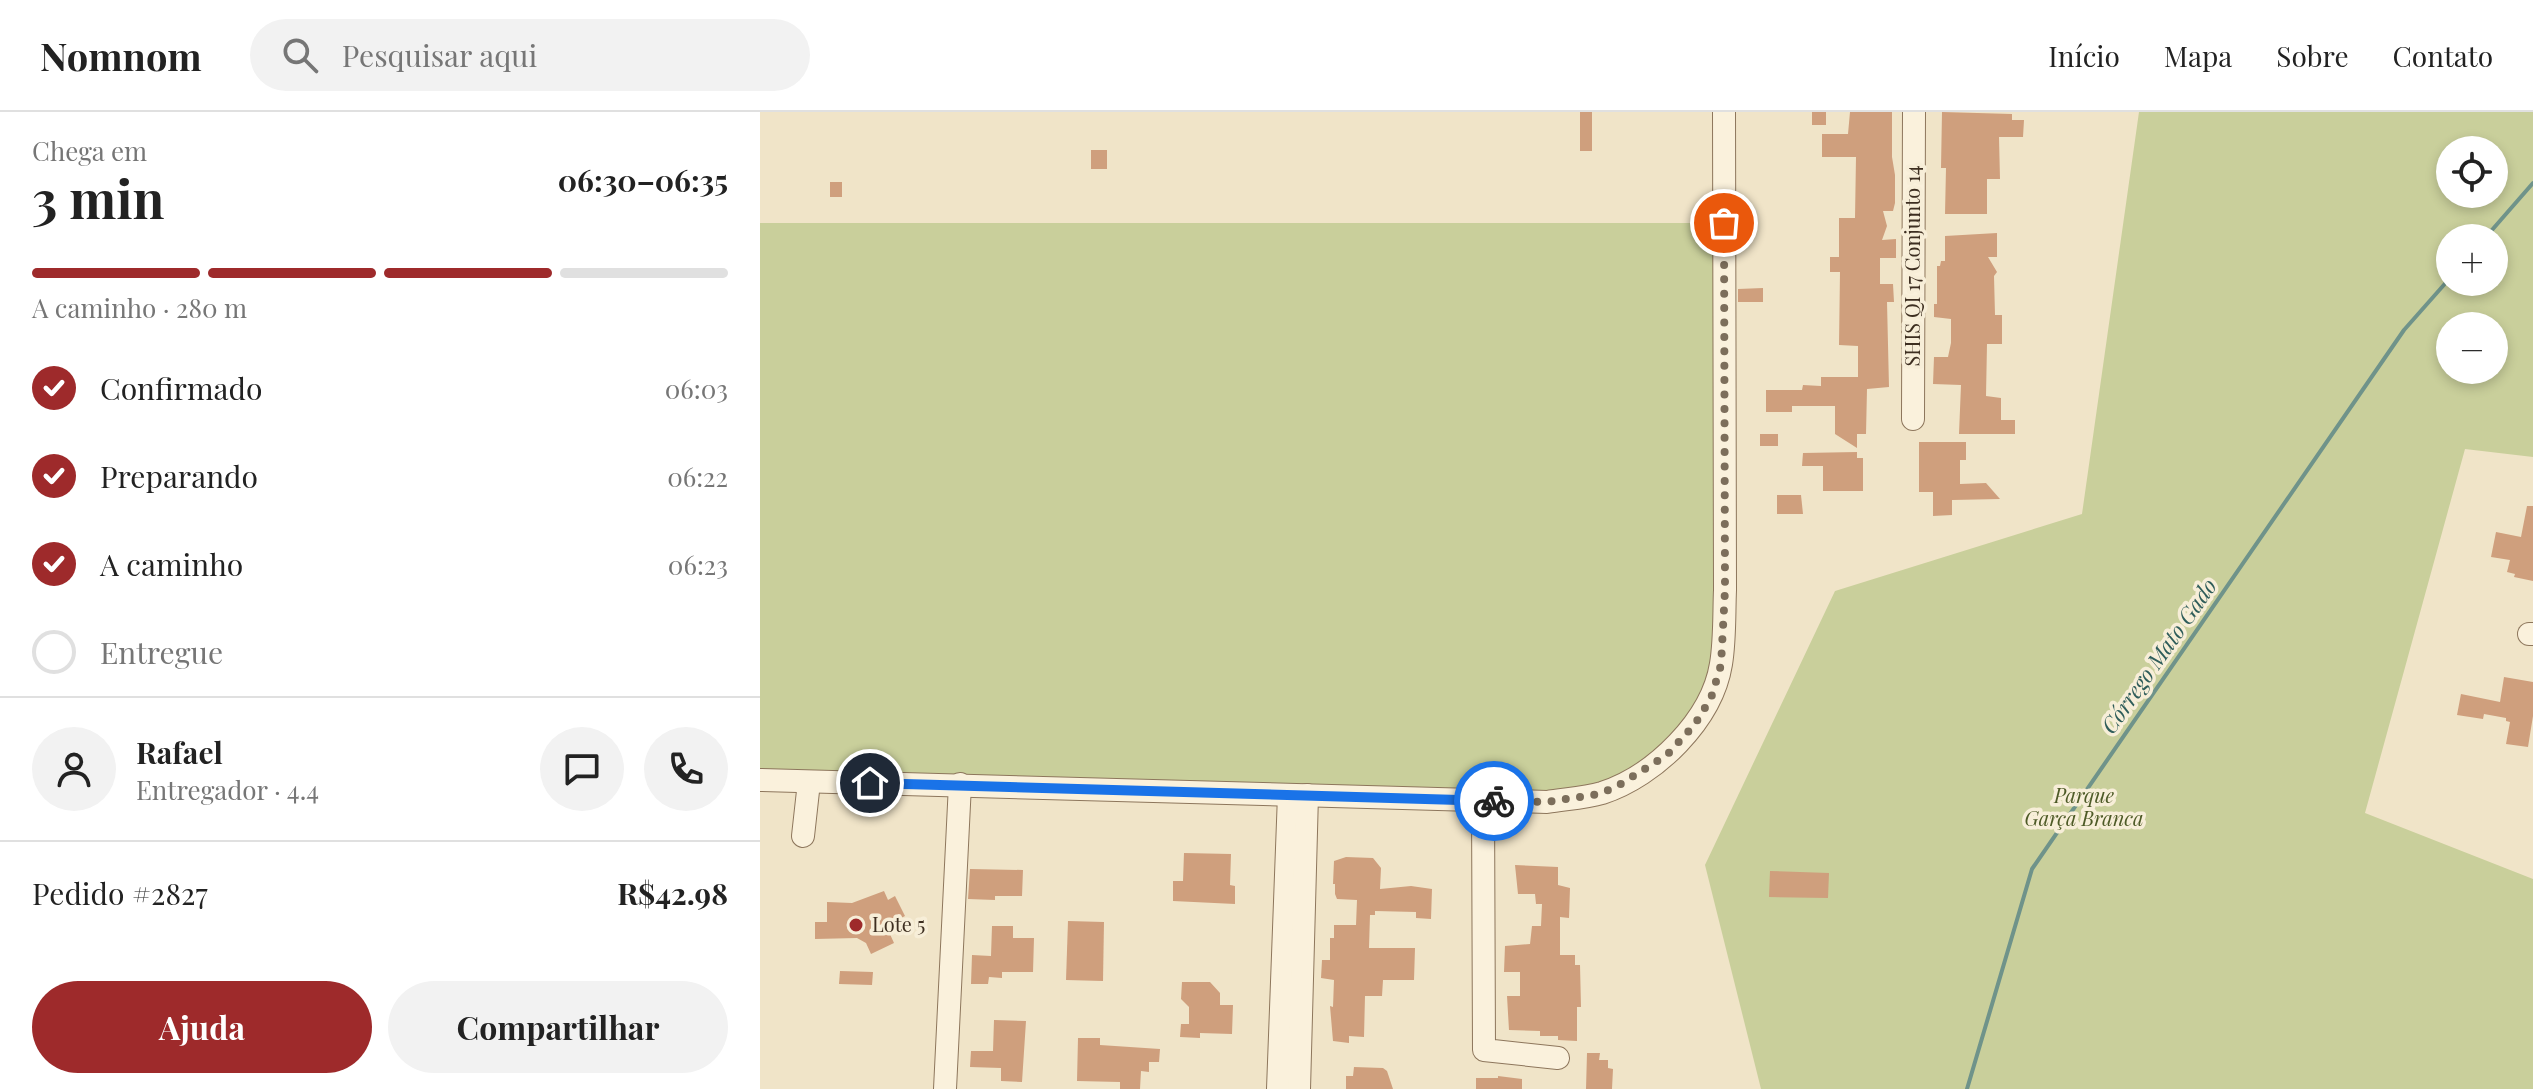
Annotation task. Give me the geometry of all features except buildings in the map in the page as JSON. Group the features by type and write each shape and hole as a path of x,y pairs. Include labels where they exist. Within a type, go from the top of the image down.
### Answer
{"street":[{"path":"760,780 1547,802 1599,794 1667,755 1695,724 1711,698 1721,665 1725,590 1724,112"},
{"name":"SHIS QI 17 Conjunto 14","path":"1913,419 1914,112"},
{"path":"803,836 809,782"},
{"path":"945,1089 960,784"},
{"path":"1278,1089 1298,795"},
{"path":"1298,795 1299,1089"},
{"path":"1483,800 1484,1050 1558,1058"}],"green space":[{"name":"Parque Garça Branca","path":"2139,112 2533,112 2533,457 2465,449 2365,813 2533,879 2533,1089 1761,1089 1705,865 1835,591 2082,514"},
{"path":"760,223 1724,223 1721,665 1695,724 1599,794 760,779"}],"waterway":[{"name":"Córrego Mato Gado","path":"2497,224 2533,183"},
{"name":"Córrego Mato Gado","path":"1967,1089 2032,869 2404,330 2436,294"}],"way so far":[{"path":"1494,801 1547,802 1599,794 1616,787 1667,755 1695,724 1711,698 1721,665 1725,590 1724,223"}],"place":[{"name":"Lote 5","path":"856,925"}],"route":[{"path":"870,783 1494,801"}]}
